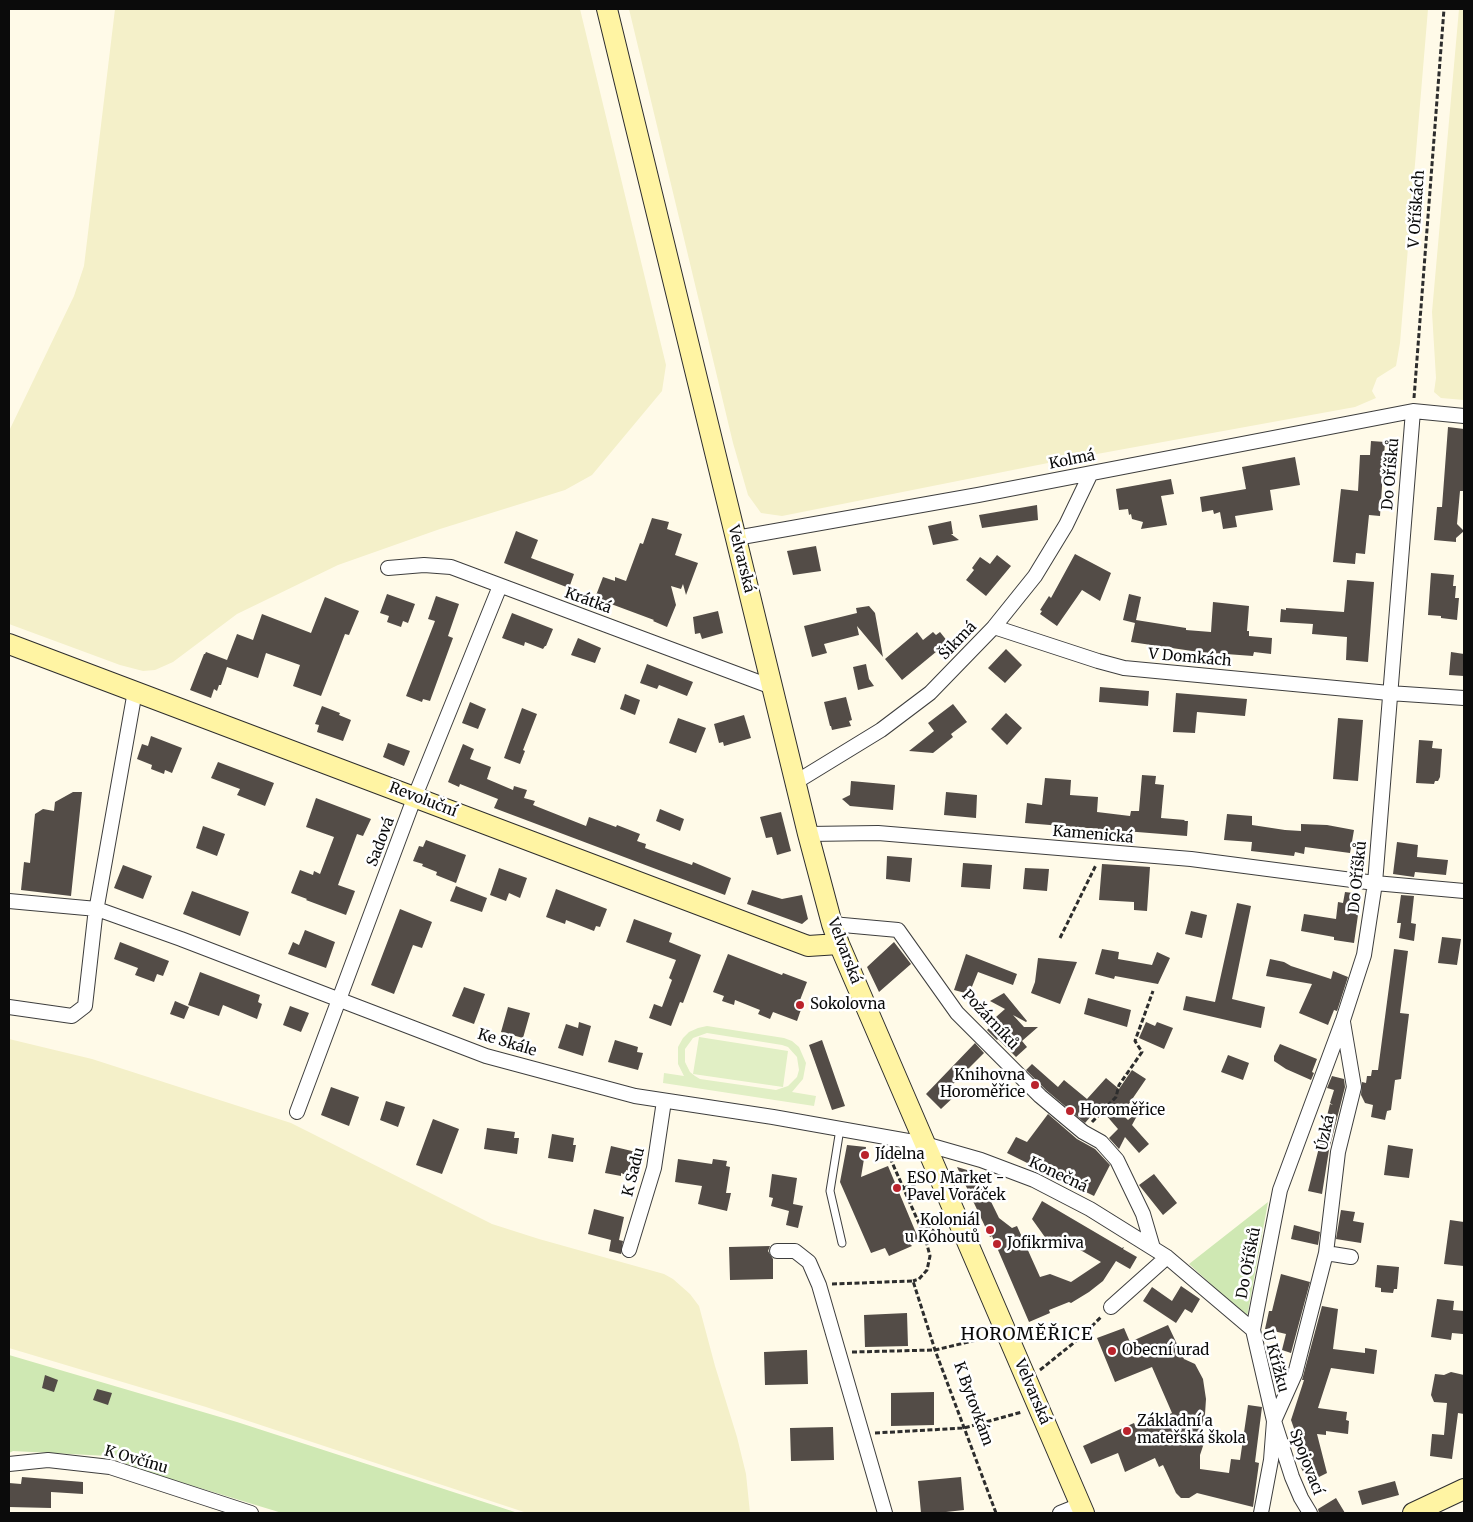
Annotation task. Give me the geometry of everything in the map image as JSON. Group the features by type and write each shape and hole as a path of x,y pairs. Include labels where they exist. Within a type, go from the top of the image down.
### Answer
{"main road":[{"name":"Velvarská","path":"607,9 808,834 832,924 1082,1509"},
{"name":"Revoluční","path":"9,644 808,946 839,944"},
{"path":"1413,1513 1464,1489"}],"street":[{"name":"Kolmá","path":"736,538 1091,473 1413,411 1464,416"},
{"name":"Do Oříšků","path":"1252,1330 1280,1190 1364,954 1374,883 1413,411"},
{"name":"Šikmá","path":"796,782 881,730 930,693 994,627 1035,576 1066,525 1091,473"},
{"name":"Krátká","path":"388,568 424,565 451,566 772,687"},
{"name":"Sadová","path":"297,1112 415,796 500,586"},
{"name":"V Domkách","path":"994,627 1124,668 1389,693 1464,698"},
{"path":"9,1007 72,1016 85,1006 97,910 135,691"},
{"name":"Kamenická","path":"808,834 878,833 1191,859 1374,883 1464,891"},
{"name":"Ke Skále","path":"9,901 97,910 181,939 486,1056 635,1096 925,1144"},
{"name":"Požárníků","path":"832,924 898,930 957,1013 1040,1096 1083,1132 1101,1142 1117,1160 1143,1214 1153,1248"},
{"name":"Úzká","path":"1274,1421 1295,1374 1326,1253 1338,1152 1354,1087 1342,1020"},
{"name":"K Sadu","path":"629,1250 654,1168 664,1101"},
{"name":"Konečná","path":"925,1144 981,1160 1034,1180 1090,1209 1167,1257"},
{"path":"777,1251 795,1251 809,1262 819,1285 885,1513"},
{"path":"1326,1253 1351,1257"},
{"path":"1111,1308 1167,1257"},
{"name":"U Křížku","path":"1167,1257 1252,1330 1274,1421"},
{"path":"1261,1513 1271,1460 1274,1421"},
{"name":"Spojovací","path":"1274,1421 1295,1483 1310,1513"},
{"name":"K Ovčínu","path":"9,1464 48,1460 110,1467 251,1513"},
{"path":"1060,1513 1082,1509"}],"lane":[{"path":"840,1129 830,1191 842,1243"}],"path":[{"name":"V Oříškách","path":"1413,411 1444,9"},
{"path":"1060,938 1102,852"},
{"path":"1083,1132 1116,1097 1119,1085 1142,1052 1135,1041 1153,992"},
{"path":"819,1285 913,1282 919,1279 927,1270 930,1256 925,1237 887,1150"},
{"path":"904,1188 924,1181"},
{"path":"918,1222 950,1241"},
{"name":"K Bytovkám","path":"913,1282 996,1513"},
{"path":"1026,1381 1081,1336 1111,1308"},
{"path":"838,1352 936,1350 992,1336"},
{"path":"862,1434 964,1428 1025,1411"}],"shaded area":[{"path":"115,9 580,9 666,365 662,391 592,475 565,490 440,529 338,565 237,614 173,662 155,670 143,671 120,665 9,624 9,431 74,296 84,266"},
{"path":"629,9 1428,9 1400,343 1396,366 1377,378 1372,391 1376,398 1355,407 1053,462 782,516 761,513 748,495 733,443"},
{"path":"1459,9 1464,9 1464,400 1441,398 1434,392 1436,378 1432,312"},
{"path":"9,1039 92,1059 291,1123 492,1224 664,1274 673,1279 690,1294 699,1306 737,1437 746,1474 750,1513 527,1513 206,1407 9,1348"}],"green space":[{"path":"707,1026 784,1038 792,1041 799,1047 806,1063 803,1079 792,1092 816,1096 814,1106 663,1083 664,1073 684,1076 678,1064 678,1047 689,1032","holes":["707,1033 788,1047 797,1057 799,1070 797,1077 788,1086 776,1090 700,1079 690,1072 685,1062 685,1049 693,1038"]},
{"path":"699,1037 788,1051 783,1087 693,1074"},
{"path":"1268,1202 1247,1317 1189,1264"},
{"path":"9,1355 237,1422 518,1513 282,1513 144,1471 108,1456 13,1451 9,1453"}],"building":[{"path":"1448,427 1464,429 1464,491 1460,491 1457,524 1464,531 1456,538 1456,542 1434,540 1437,507 1442,507"},
{"path":"1371,441 1385,442 1380,516 1369,515 1365,554 1356,553 1355,564 1333,562 1341,489 1358,491 1360,455 1370,455"},
{"path":"1295,457 1300,485 1270,490 1273,510 1235,516 1237,527 1223,529 1220,512 1214,514 1213,510 1202,512 1200,497 1246,489 1242,467"},
{"path":"1171,479 1174,494 1161,496 1167,525 1141,529 1143,522 1132,519 1128,509 1119,510 1116,489"},
{"path":"1037,505 1038,520 982,528 979,515"},
{"path":"652,518 669,522 667,529 682,534 675,555 698,563 686,595 683,584 681,589 671,586 676,605 667,627 654,620 595,598 603,577 615,581 615,577 626,581 640,543 643,544"},
{"path":"951,521 953,534 951,534 959,540 933,545 928,526"},
{"path":"516,531 538,540 531,558 574,574 569,588 504,563"},
{"path":"816,546 821,571 793,575 787,551"},
{"path":"1075,554 1111,573 1100,601 1082,590 1057,626 1040,614 1042,611 1040,610 1049,596 1051,598"},
{"path":"997,555 1011,566 986,596 966,580 974,570 972,568 980,557 990,564"},
{"path":"1431,573 1454,575 1453,586 1456,586 1455,598 1459,598 1457,620 1428,615"},
{"path":"1347,580 1374,582 1368,662 1346,660 1347,637 1312,634 1313,624 1280,622 1281,609 1286,610 1286,608 1344,612"},
{"path":"387,594 415,604 408,623 403,621 401,627 387,622 389,616 380,613"},
{"path":"1129,594 1141,597 1136,620 1186,628 1186,630 1211,632 1213,602 1249,606 1247,631 1249,631 1249,636 1272,638 1271,654 1254,652 1253,656 1199,652 1131,642 1135,623 1123,620"},
{"path":"436,596 459,604 448,636 453,638 430,701 423,699 422,702 406,696 435,621 428,619"},
{"path":"325,597 359,611 349,635 345,634 321,696 293,686 300,665 266,653 258,678 227,667 221,685 219,685 217,691 214,689 211,698 190,690 206,652 227,660 237,634 253,640 262,614 311,633"},
{"path":"869,606 875,613 883,657 857,626 859,635 824,644 827,653 812,657 804,626 857,613 856,608"},
{"path":"718,611 723,633 702,639 700,633 695,634 693,617"},
{"path":"512,613 553,629 543,649 525,642 524,646 502,638"},
{"path":"917,632 923,640 933,632 936,635 940,632 948,642 902,680 885,659"},
{"path":"578,638 601,648 595,663 571,655"},
{"path":"1006,649 1022,665 1005,683 988,668"},
{"path":"1451,652 1464,654 1464,676 1449,675"},
{"path":"647,664 693,682 687,696 659,685 657,689 640,683"},
{"path":"866,664 869,679 874,686 858,690 853,667"},
{"path":"1100,687 1149,691 1148,706 1099,702"},
{"path":"1176,693 1247,699 1245,716 1197,712 1195,733 1173,732"},
{"path":"625,694 640,700 635,715 620,709"},
{"path":"846,697 852,720 849,721 851,726 832,730 824,702"},
{"path":"470,702 486,709 478,729 462,723"},
{"path":"953,704 967,722 951,734 953,737 933,753 909,751 934,731 928,723"},
{"path":"322,706 340,713 339,715 351,720 343,741 317,732 319,725 315,724"},
{"path":"522,708 537,714 523,750 525,751 520,764 504,758"},
{"path":"1006,713 1022,728 1007,745 991,729"},
{"path":"744,715 751,738 724,746 723,742 719,743 714,724"},
{"path":"678,718 706,728 696,753 669,743"},
{"path":"1338,718 1363,720 1358,781 1333,779"},
{"path":"151,736 182,748 172,773 165,770 164,774 151,769 152,765 137,759 142,744 148,746"},
{"path":"1419,740 1433,741 1432,748 1442,749 1440,777 1434,784 1416,783"},
{"path":"388,743 410,751 404,766 383,757"},
{"path":"463,744 474,749 470,759 491,767 487,779 513,790 514,786 527,790 524,798 535,801 533,805 586,826 589,817 616,827 617,825 640,834 637,841 646,844 645,848 692,865 693,862 731,878 725,895 494,808 498,799 460,784 459,787 448,782"},
{"path":"218,762 274,783 265,806 237,795 240,789 211,778"},
{"path":"1142,775 1156,776 1155,784 1164,785 1161,818 1188,821 1187,836 1025,823 1027,803 1042,805 1045,778 1071,780 1070,795 1098,797 1097,812 1130,816 1131,811 1139,811"},
{"path":"851,781 895,785 893,810 850,806 842,799 850,795"},
{"path":"73,792 82,792 71,896 21,890 24,862 30,863 35,814 43,809 54,811 55,802"},
{"path":"946,792 977,795 976,818 944,815"},
{"path":"316,798 371,819 363,836 357,834 338,885 355,891 346,915 291,893 300,870 313,875 314,871 320,874 334,837 306,827"},
{"path":"660,809 684,819 680,831 656,821"},
{"path":"781,812 791,851 777,855 772,837 766,838 760,817"},
{"path":"1227,814 1252,816 1252,825 1285,830 1301,831 1301,824 1327,825 1354,830 1350,853 1305,847 1304,854 1295,852 1294,856 1251,851 1252,842 1224,840"},
{"path":"203,826 225,834 217,856 196,848"},
{"path":"426,840 466,855 456,883 436,875 437,872 413,861 419,846 423,847"},
{"path":"1397,842 1418,845 1417,857 1448,860 1446,875 1415,872 1414,877 1393,874"},
{"path":"887,856 912,858 910,882 886,879"},
{"path":"963,863 992,865 990,889 961,887"},
{"path":"1102,864 1150,867 1147,911 1134,910 1134,902 1099,900"},
{"path":"123,865 152,876 143,899 114,888"},
{"path":"499,868 527,878 520,898 509,893 506,901 490,895"},
{"path":"1025,868 1049,869 1047,891 1023,889"},
{"path":"456,886 487,898 482,912 450,901"},
{"path":"556,889 607,909 600,927 596,926 594,931 566,920 565,924 546,917"},
{"path":"752,890 782,899 802,895 808,919 802,924 747,904"},
{"path":"192,891 249,912 240,936 183,914"},
{"path":"1345,892 1361,894 1354,943 1301,931 1304,914 1336,919 1338,902 1343,903"},
{"path":"1401,895 1414,896 1411,923 1416,924 1414,941 1399,938 1401,923 1397,923"},
{"path":"1237,903 1251,906 1232,999 1265,1007 1261,1028 1183,1010 1186,996 1215,1002"},
{"path":"400,909 432,922 422,948 413,945 394,994 371,985"},
{"path":"1191,911 1207,915 1202,938 1185,934"},
{"path":"634,919 672,933 669,942 701,955 683,1003 680,1002 671,1026 649,1018 654,1004 662,1007 672,980 669,978 676,960 626,942"},
{"path":"305,930 335,942 326,968 288,954 293,942 299,945"},
{"path":"1442,937 1461,939 1457,965 1438,963"},
{"path":"120,942 169,961 163,976 157,974 154,982 135,975 138,968 114,959"},
{"path":"894,942 911,964 879,992 867,967"},
{"path":"1102,949 1119,952 1118,959 1152,965 1157,952 1170,958 1158,984 1115,976 1114,979 1095,974"},
{"path":"1394,949 1408,951 1400,1013 1409,1014 1401,1079 1395,1080 1391,1110 1387,1111 1385,1120 1371,1117 1373,1105 1365,1103 1361,1095 1362,1082 1366,1083 1367,1076 1371,1076 1372,1070 1378,1070"},
{"path":"728,954 782,975 783,973 807,982 800,1000 804,1001 797,1021 773,1012 770,1019 758,1014 760,1010 735,1000 734,1005 722,1001 724,996 713,992"},
{"path":"966,954 1017,974 1013,985 978,972 969,994 954,990"},
{"path":"1038,958 1077,962 1060,1004 1031,993 1035,982"},
{"path":"1270,959 1284,962 1331,979 1333,971 1348,977 1337,1011 1334,1010 1328,1025 1299,1013 1312,984 1266,976"},
{"path":"200,972 260,995 258,1002 262,1004 257,1019 223,1005 219,1016 188,1005"},
{"path":"464,987 485,994 474,1024 452,1016"},
{"path":"1004,993 1027,1021 1013,1015 1024,1027 1038,1027 1022,1041 1027,1047 1016,1057 987,1030 989,1028 987,1025 1005,1009 990,1001"},
{"path":"1088,998 1131,1010 1127,1027 1084,1014"},
{"path":"175,1001 189,1007 184,1019 170,1014"},
{"path":"290,1006 309,1013 301,1032 283,1025"},
{"path":"508,1007 530,1013 523,1038 501,1032"},
{"path":"579,1022 591,1026 583,1056 558,1048 566,1024 578,1028"},
{"path":"1146,1022 1155,1026 1157,1022 1173,1028 1164,1049 1139,1038"},
{"path":"615,1040 638,1047 637,1052 643,1053 638,1070 608,1062"},
{"path":"822,1040 845,1106 832,1110 809,1045"},
{"path":"975,1043 984,1053 951,1086 958,1093 941,1109 926,1094"},
{"path":"1280,1044 1317,1059 1311,1080 1286,1069 1274,1061 1274,1056"},
{"path":"1228,1055 1249,1063 1243,1080 1221,1072"},
{"path":"1032,1064 1058,1087 1064,1080 1087,1099 1106,1078 1119,1089 1132,1070 1146,1079 1122,1114 1128,1120 1137,1112 1138,1114 1132,1125 1149,1144 1139,1153 1125,1137 1119,1149 1109,1138 1118,1129 1099,1107 1085,1123 1046,1090 1026,1070"},
{"path":"1332,1076 1344,1079 1345,1087 1329,1150 1322,1194 1308,1191 1330,1104 1333,1105 1330,1103 1334,1090 1327,1088"},
{"path":"331,1087 359,1097 349,1126 321,1115"},
{"path":"386,1101 405,1107 398,1127 380,1120"},
{"path":"1048,1114 1077,1139 1095,1149 1110,1165 1094,1196 1007,1153 1016,1137 1027,1142"},
{"path":"433,1119 459,1129 442,1174 416,1165"},
{"path":"487,1128 515,1132 514,1138 519,1138 517,1154 484,1149"},
{"path":"552,1134 574,1138 573,1145 576,1145 573,1162 548,1158"},
{"path":"847,1145 866,1147 861,1177 888,1166 919,1240 910,1244 912,1246 889,1256 885,1248 871,1253 840,1182"},
{"path":"1388,1145 1413,1149 1409,1178 1384,1175"},
{"path":"611,1146 636,1152 632,1171 626,1170 626,1175 621,1173 621,1176 605,1173"},
{"path":"678,1159 712,1164 713,1159 727,1161 726,1166 730,1167 726,1193 731,1193 727,1211 698,1204 702,1186 675,1182"},
{"path":"957,1167 977,1173 999,1218 1012,1228 1017,1226 1040,1277 1050,1274 1071,1282 1101,1262 1063,1240 1061,1243 1051,1238 1047,1240 1032,1219 1042,1201 1122,1248 1124,1247 1123,1249 1137,1257 1130,1269 1116,1261 1103,1281 1089,1292 1071,1303 1069,1302 1049,1310 1050,1313 1029,1322 992,1236 990,1237"},
{"path":"772,1174 797,1178 793,1204 803,1206 798,1228 786,1225 789,1211 771,1206 773,1198 769,1197"},
{"path":"1154,1174 1177,1203 1163,1215 1139,1185"},
{"path":"594,1209 624,1217 619,1240 623,1241 621,1254 609,1251 611,1240 588,1234"},
{"path":"1341,1210 1355,1212 1353,1221 1364,1223 1361,1243 1336,1239"},
{"path":"1450,1220 1464,1222 1464,1266 1444,1264"},
{"path":"1294,1225 1320,1232 1318,1245 1291,1239"},
{"path":"770,1246 768,1251 773,1259 773,1279 730,1280 729,1247"},
{"path":"1377,1265 1399,1267 1397,1289 1394,1289 1393,1293 1381,1292 1381,1288 1375,1287"},
{"path":"1281,1274 1310,1282 1291,1353 1282,1350 1286,1334 1265,1329 1269,1311 1272,1311"},
{"path":"1181,1286 1200,1299 1192,1313 1185,1309 1176,1323 1143,1301 1152,1287 1172,1301"},
{"path":"1437,1299 1454,1301 1453,1310 1464,1311 1463,1334 1452,1333 1451,1340 1431,1337"},
{"path":"1322,1306 1338,1309 1333,1349 1365,1353 1365,1348 1377,1350 1374,1374 1331,1368 1318,1408 1347,1412 1346,1420 1349,1421 1348,1434 1326,1431 1326,1435 1317,1434 1327,1473 1309,1482 1301,1468 1293,1442 1298,1440 1291,1420 1304,1380 1302,1380"},
{"path":"907,1313 908,1346 865,1347 864,1315"},
{"path":"1168,1325 1184,1359 1195,1364 1203,1379 1206,1399 1199,1442 1205,1440 1200,1455 1200,1469 1229,1473 1231,1459 1240,1460 1248,1405 1262,1407 1255,1462 1259,1463 1253,1507 1197,1493 1189,1498 1181,1498 1176,1493 1163,1465 1159,1467 1155,1458 1125,1472 1118,1453 1091,1464 1083,1446 1134,1423 1136,1428 1172,1413 1152,1367 1115,1382 1097,1338 1124,1328 1130,1342"},
{"path":"807,1350 808,1384 765,1385 764,1352"},
{"path":"1451,1372 1464,1375 1464,1414 1458,1413 1452,1459 1430,1456 1432,1434 1444,1435 1447,1403 1434,1402 1431,1395 1435,1374 1444,1375"},
{"path":"45,1375 58,1380 54,1392 42,1388"},
{"path":"97,1389 112,1393 108,1405 93,1400"},
{"path":"934,1392 934,1425 891,1426 891,1393"},
{"path":"833,1427 834,1460 791,1461 790,1428"},
{"path":"22,1477 83,1482 83,1494 51,1492 51,1508 9,1507 9,1483 21,1484"},
{"path":"961,1477 964,1510 946,1513 921,1513 918,1481"},
{"path":"1395,1481 1399,1495 1362,1505 1358,1491"},
{"path":"1336,1498 1345,1513 1319,1513 1318,1509"}],"place":[{"name":"Sokolovna","path":"800,1005"},
{"name":"Knihovna Horoměřice","path":"1035,1085"},
{"name":"Horoměřice","path":"1070,1111"},
{"name":"Jídelna","path":"865,1155"},
{"name":"ESO Market - Pavel Voráček","path":"897,1188"},
{"name":"Koloniál u Kohoutů","path":"990,1230"},
{"name":"Jofikrmiva","path":"997,1244"},
{"name":"Obecní urad","path":"1112,1351"},
{"name":"Základní a mateřská škola","path":"1127,1431"}],"district":[{"name":"HOROMĚŘICE","path":"1027,1335"}]}
